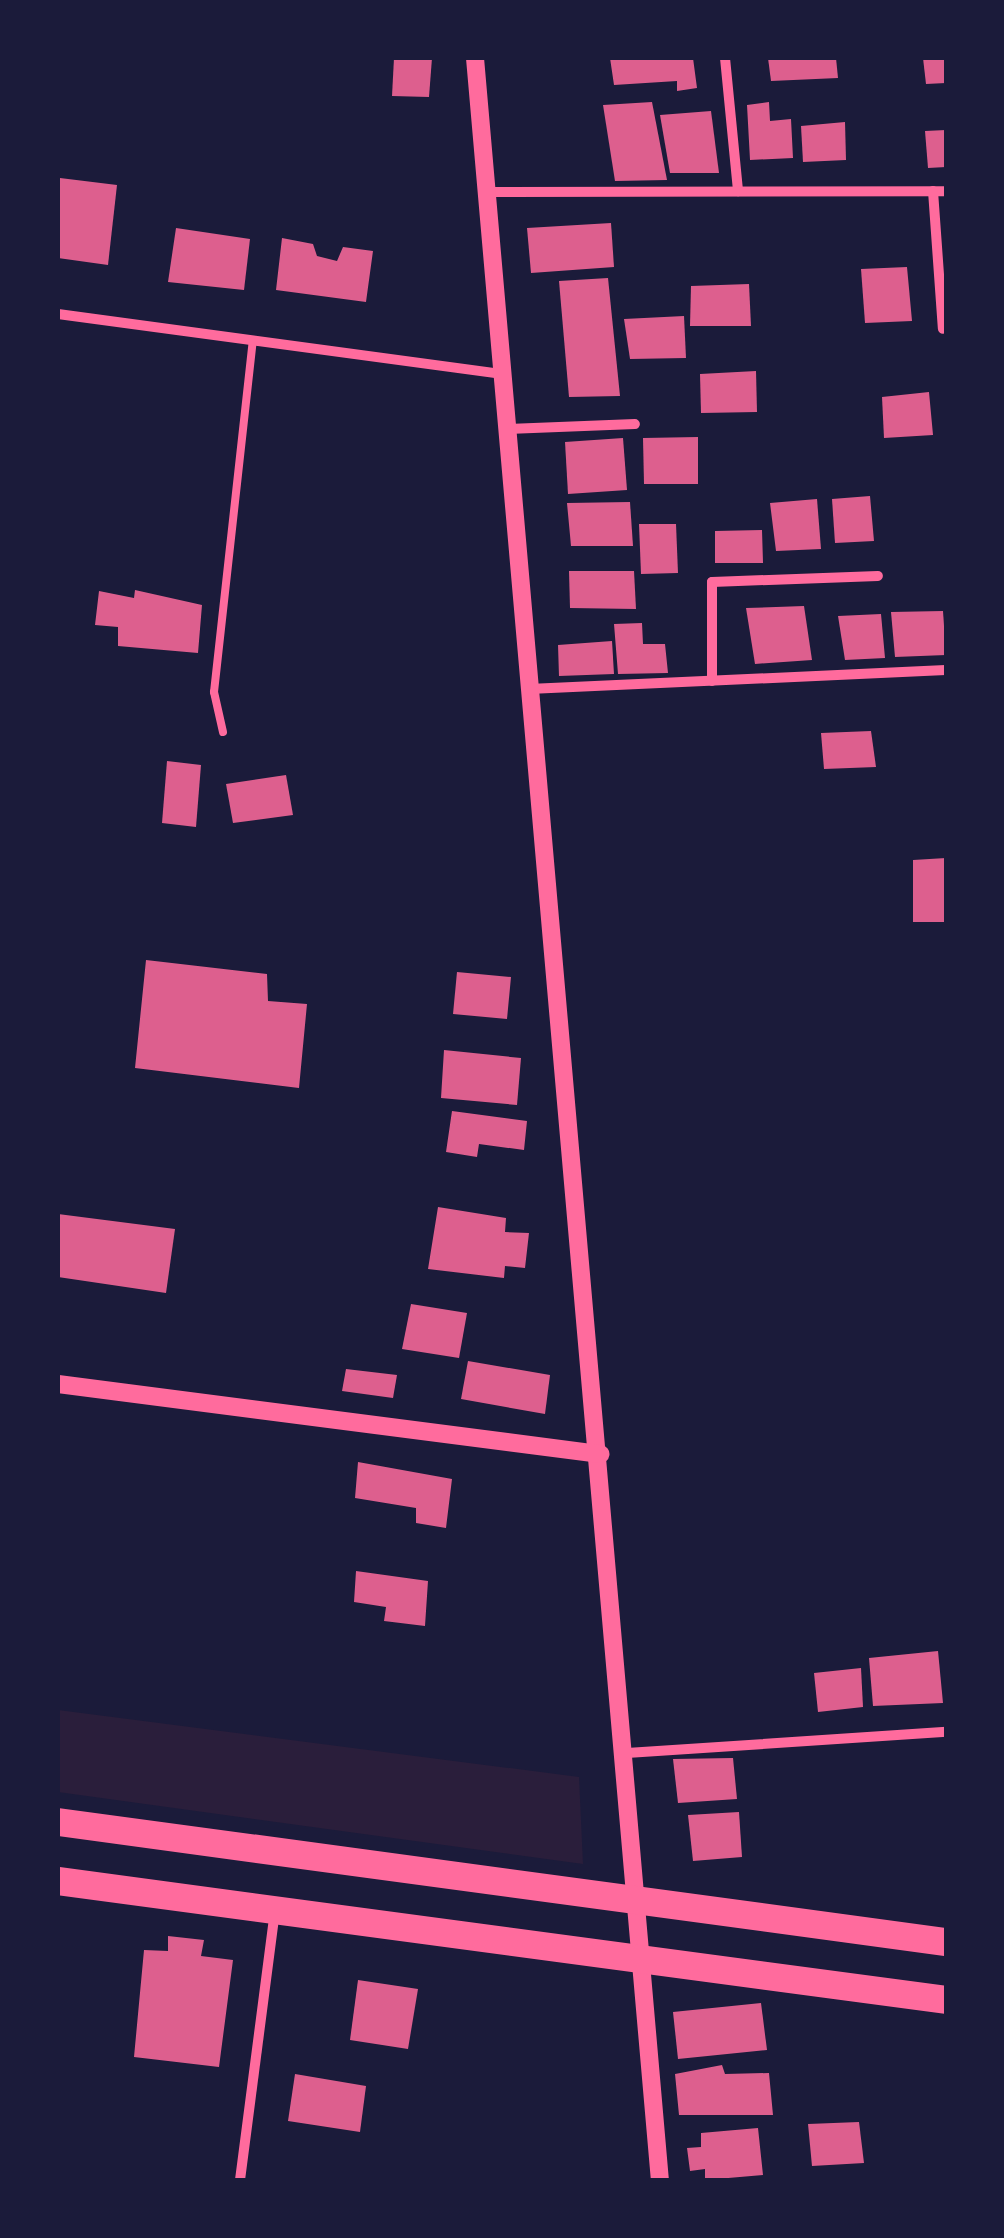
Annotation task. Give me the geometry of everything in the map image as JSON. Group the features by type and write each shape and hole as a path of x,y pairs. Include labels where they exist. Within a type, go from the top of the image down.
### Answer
{"highway":[{"path":"58,1822 946,1942"},
{"path":"58,1881 642,1964 946,2000"}],"street":[{"path":"474,58 627,1753 660,2180"},
{"path":"725,58 738,192"},
{"path":"933,191 944,329"},
{"path":"486,192 946,191"},
{"path":"58,314 501,374"},
{"path":"506,429 636,424"},
{"path":"712,681 707,607 712,582 878,576"},
{"path":"529,689 946,670"},
{"path":"58,1384 600,1454"},
{"path":"627,1753 946,1732"},
{"path":"240,2180 275,1910"}],"lane":[{"path":"224,732 214,692 254,340"}],"shaded area":[{"path":"58,1710 579,1777 583,1864 58,1792"}],"building":[{"path":"394,58 432,58 429,97 392,96"},
{"path":"610,58 693,58 697,88 677,91 677,81 614,85"},
{"path":"768,58 836,58 838,78 771,81"},
{"path":"923,58 946,58 946,83 926,84"},
{"path":"652,102 667,180 615,181 603,105"},
{"path":"769,102 770,121 791,119 793,158 750,160 747,105"},
{"path":"711,111 719,173 670,173 660,115"},
{"path":"845,122 846,160 803,162 801,126"},
{"path":"946,130 946,167 928,168 925,131"},
{"path":"60,178 117,185 108,265 58,258"},
{"path":"611,223 614,267 531,273 527,228"},
{"path":"176,228 250,239 244,290 168,282"},
{"path":"282,238 313,244 317,256 337,261 343,247 373,251 366,302 276,290"},
{"path":"907,267 912,321 865,323 861,269"},
{"path":"608,278 620,396 569,397 559,281"},
{"path":"749,284 751,326 690,326 691,286"},
{"path":"684,316 686,358 630,359 624,319"},
{"path":"756,371 757,412 701,413 700,374"},
{"path":"929,392 933,435 884,438 882,397"},
{"path":"698,437 698,484 644,484 643,438"},
{"path":"623,438 627,490 568,494 565,442"},
{"path":"870,496 874,541 835,543 832,499"},
{"path":"817,499 821,549 776,551 770,503"},
{"path":"630,502 633,546 571,546 567,503"},
{"path":"639,524 676,524 678,573 641,574"},
{"path":"762,530 763,563 715,563 715,531"},
{"path":"569,571 634,571 636,609 570,608"},
{"path":"135,590 202,605 198,653 118,646 118,627 95,625 99,591 134,598"},
{"path":"804,606 812,660 755,664 746,608"},
{"path":"943,611 946,655 895,657 891,612"},
{"path":"881,614 885,658 845,660 838,616"},
{"path":"642,623 643,644 665,644 668,673 618,674 614,624"},
{"path":"612,641 614,674 559,676 558,645"},
{"path":"871,731 876,767 824,769 821,733"},
{"path":"167,761 201,765 196,827 162,823"},
{"path":"286,775 293,815 233,823 226,784"},
{"path":"946,858 946,922 913,922 913,860"},
{"path":"146,960 267,974 268,1001 307,1004 299,1088 135,1068"},
{"path":"457,972 511,977 507,1019 453,1014"},
{"path":"444,1050 521,1058 517,1105 441,1098"},
{"path":"452,1111 527,1121 524,1150 479,1144 477,1157 446,1152"},
{"path":"438,1207 506,1218 505,1232 529,1233 525,1268 505,1266 504,1278 428,1269"},
{"path":"58,1214 175,1229 166,1293 58,1277"},
{"path":"411,1304 467,1313 459,1358 402,1349"},
{"path":"468,1361 550,1375 545,1414 461,1399"},
{"path":"346,1369 397,1375 393,1398 342,1391"},
{"path":"358,1462 452,1479 446,1528 416,1523 416,1508 355,1498"},
{"path":"356,1571 428,1581 425,1626 384,1621 386,1607 354,1602"},
{"path":"938,1651 943,1703 873,1706 869,1658"},
{"path":"861,1668 863,1707 818,1712 814,1673"},
{"path":"733,1758 737,1799 678,1803 673,1759"},
{"path":"739,1812 742,1857 693,1861 688,1815"},
{"path":"168,1936 204,1940 201,1956 233,1960 219,2067 134,2057 144,1950 168,1951"},
{"path":"358,1980 418,1989 408,2049 350,2040"},
{"path":"761,2003 767,2050 678,2059 673,2012"},
{"path":"722,2065 725,2074 769,2073 773,2115 679,2115 675,2074"},
{"path":"295,2074 366,2086 360,2132 288,2121"},
{"path":"859,2122 864,2163 812,2166 808,2124"},
{"path":"758,2128 763,2175 705,2180 705,2169 690,2171 687,2148 701,2147 701,2133"}]}
